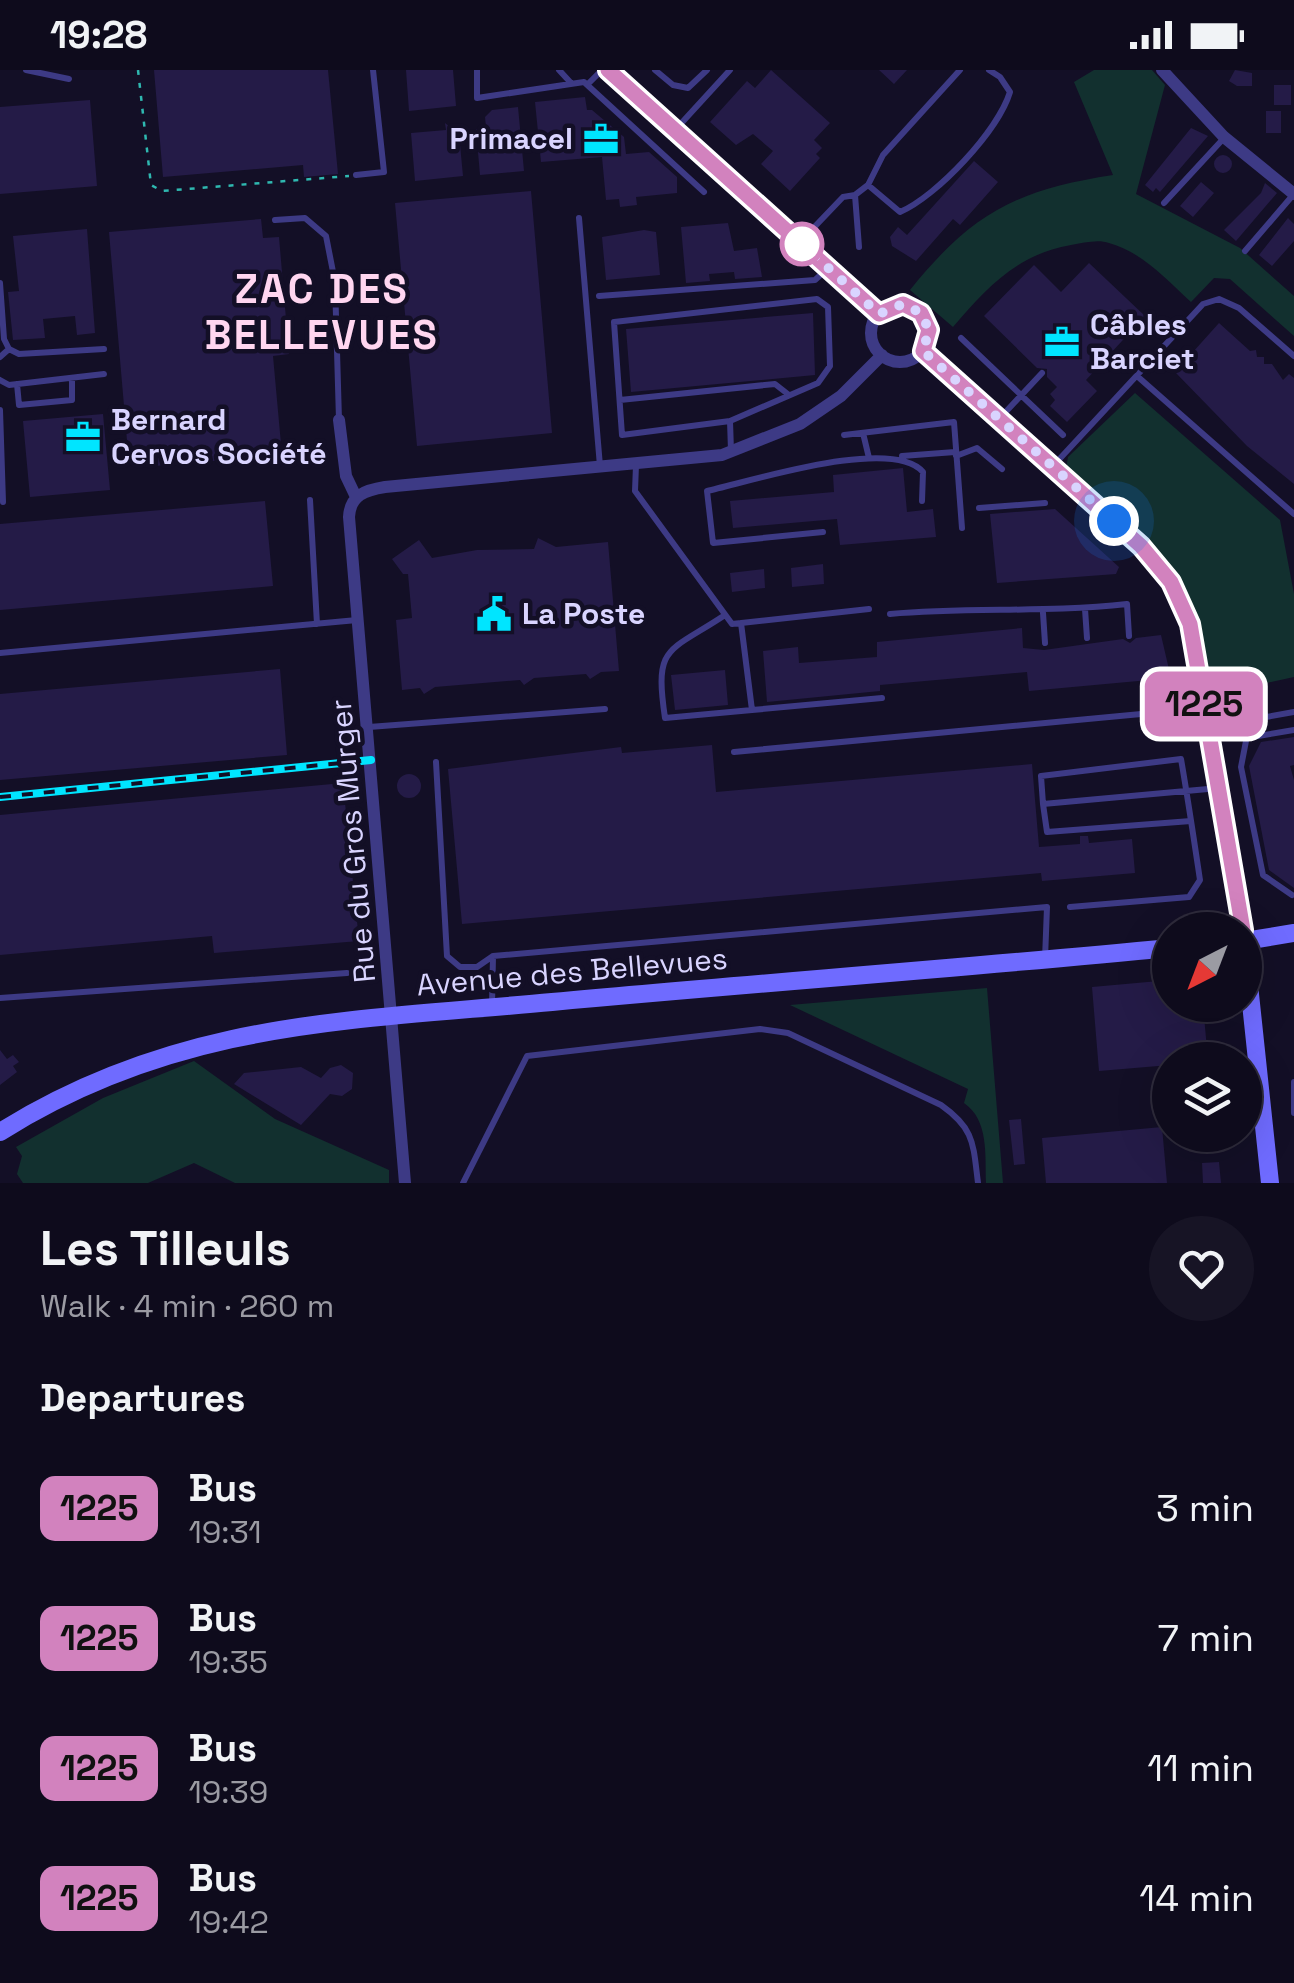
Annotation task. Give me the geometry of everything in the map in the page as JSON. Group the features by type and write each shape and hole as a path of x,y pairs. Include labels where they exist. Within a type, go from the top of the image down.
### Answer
{"street":[{"path":"605,70 879,314"},
{"path":"1162,70 1224,137 1293,190"},
{"path":"903,304 921,313 929,330 923,351 901,362 882,355 872,335 879,314 903,304"},
{"path":"923,351 1141,546 1171,582 1190,624 1240,912"},
{"path":"356,497 385,487 730,452 758,444 820,412 882,355"},
{"name":"Rue du Gros Murger","path":"339,420 346,476 356,497 349,517 394,1016 404,1183"},
{"path":"1262,940 1294,933"},
{"name":"Avenue des Bellevues","path":"0,1132 104,1076 196,1044 284,1027 1152,950"},
{"path":"1253,1022 1270,1183"}],"lane":[{"path":"26,70 69,79"},
{"path":"356,176 384,172 373,70"},
{"path":"477,70 477,98 587,85 704,192"},
{"path":"558,70 572,84"},
{"path":"587,85 605,70"},
{"path":"655,70 673,85 688,88 707,70"},
{"path":"675,130 730,70"},
{"path":"800,242 843,197 855,195 868,185 883,156 960,70"},
{"path":"868,185 900,212 923,202 1004,114 1010,92 1000,76 989,70"},
{"path":"1164,203 1224,137"},
{"path":"1245,250 1293,190"},
{"path":"855,195 859,247"},
{"path":"275,220 305,218 326,236 335,282 339,420"},
{"path":"579,218 600,467"},
{"path":"599,296 814,280 828,268"},
{"path":"0,283 9,349"},
{"path":"817,299 828,308 830,366 818,383 730,421 622,435 620,400 614,322 817,299"},
{"path":"1052,466 1203,304 1219,299 1239,308 1294,356"},
{"path":"961,338 1064,435"},
{"path":"9,349 19,354 104,349"},
{"path":"0,357 9,349"},
{"path":"999,419 1042,373"},
{"path":"0,380 16,384 104,374"},
{"path":"1137,376 1294,514"},
{"path":"16,384 19,405 72,400 72,379"},
{"path":"620,400 775,384 790,395"},
{"path":"0,410 3,502"},
{"path":"730,421 730,452"},
{"path":"844,435 954,422 962,528"},
{"path":"864,434 868,458"},
{"path":"823,532 713,543 707,491 868,458 956,454 977,448 1002,469"},
{"path":"897,457 914,461 923,472 922,501"},
{"path":"636,464 635,492 732,624 869,610"},
{"path":"310,500 317,624"},
{"path":"979,508 1045,503"},
{"path":"890,614 963,607 1044,613 1127,604 1129,636"},
{"path":"1085,609 1087,638"},
{"path":"1044,613 1044,643"},
{"path":"726,615 666,654 658,673 665,718 882,698"},
{"path":"0,652 359,620"},
{"path":"742,622 752,710"},
{"path":"1180,672 1198,668"},
{"path":"1262,697 1265,717"},
{"path":"734,752 1205,708"},
{"path":"369,727 605,709"},
{"path":"1208,727 1294,712"},
{"path":"1242,721 1246,738 1242,767 1263,875 1292,895"},
{"path":"1246,738 1294,730"},
{"path":"1070,908 1189,897 1200,880 1191,820 1181,759 1041,776 1047,832 1191,820"},
{"path":"436,762 446,956 460,967 477,966 493,956 1047,907 1045,960"},
{"path":"1043,804 1220,788"},
{"path":"492,1007 493,956"},
{"path":"0,998 347,973"},
{"path":"463,1183 527,1056 760,1029 788,1033 951,1112 971,1134 978,1183"},
{"path":"1294,1082 1294,1113"}],"path":[{"path":"138,70 151,186 162,191 356,176"}],"green space":[{"path":"1094,70 1152,70 1165,85 1136,194 1240,248 1294,296 1294,336 1230,279 1214,278 1191,302 1143,260 1105,242 1052,249 1019,264 991,286 953,327 910,290 954,242 998,209 1049,188 1113,175 1074,82"},
{"path":"1135,393 1280,520 1294,594 1294,677 1210,695 1198,636 1179,586 1066,469 1068,457"},
{"path":"987,988 1003,1183 986,1183 982,1128 964,1103 968,1089 790,1005"},
{"path":"194,1061 275,1119 389,1170 389,1183 235,1183 194,1163 148,1183 23,1183 17,1174 22,1156 16,1147 103,1098"}],"building":[{"path":"154,70 328,70 338,174 304,177 303,165 163,177"},
{"path":"406,70 453,70 456,106 409,111"},
{"path":"771,70 830,123 814,140 822,148 816,154 820,158 790,191 761,164 773,151 753,134 736,145 710,122 747,81 755,88"},
{"path":"879,70 907,70 894,84"},
{"path":"1235,70 1252,73 1252,86 1237,86 1229,81"},
{"path":"1274,85 1291,85 1291,105 1274,105"},
{"path":"585,97 587,110 624,137 626,154 649,152 677,177 677,193 636,197 637,205 620,207 619,199 606,200 602,157 541,162 535,102"},
{"path":"90,100 97,186 0,194 0,107"},
{"path":"518,107 524,171 480,175 476,129 486,127 485,117 492,110"},
{"path":"1266,111 1281,111 1281,133 1266,133"},
{"path":"445,123 459,134 463,176 415,181 411,133 446,130"},
{"path":"1191,128 1208,136 1160,192 1156,188 1153,192 1145,185"},
{"path":"1223,155 1232,164 1223,173 1214,164"},
{"path":"974,161 998,182 960,225 953,219 916,261 892,246 890,237 898,227 907,235"},
{"path":"1201,182 1214,193 1193,217 1180,206"},
{"path":"1265,183 1277,193 1236,241 1224,230 1261,193"},
{"path":"531,191 552,433 417,446 395,203"},
{"path":"1288,218 1294,224 1294,241 1272,266 1259,255"},
{"path":"261,219 263,238 279,237 289,354 273,356 282,455 143,467 142,451 128,452 109,232"},
{"path":"728,223 734,251 757,248 762,277 735,279 734,272 709,274 710,281 686,283 681,227"},
{"path":"87,229 95,333 77,335 75,316 43,319 45,338 13,340 8,292 19,291 13,236"},
{"path":"644,230 656,232 660,275 606,280 602,237"},
{"path":"1089,263 1145,316 1086,380 1097,391 1067,422 1050,406 1055,400 1050,394 1057,387 1047,377 1047,369 1037,368 984,316 1034,265 1061,292"},
{"path":"813,313 815,375 631,392 626,329"},
{"path":"1219,323 1250,351 1256,350 1257,357 1264,357 1264,364 1272,364 1283,380 1289,374 1294,378 1294,484 1247,446 1175,372"},
{"path":"103,414 110,490 30,497 23,421"},
{"path":"903,468 907,512 933,509 936,537 840,545 837,519 733,528 730,501 834,492 833,475"},
{"path":"265,501 273,586 0,610 0,524"},
{"path":"1055,509 1119,567 1116,574 997,583 990,514"},
{"path":"538,538 556,547 608,542 619,671 601,672 590,679 586,674 534,678 524,685 520,680 435,687 424,694 420,688 402,690 396,620 412,618 408,574 403,574 392,559 419,540 432,558 477,550 534,549"},
{"path":"823,564 824,584 792,587 791,568"},
{"path":"764,569 765,588 732,592 730,573"},
{"path":"1022,628 1023,648 1044,650 1123,639 1130,643 1136,638 1161,635 1171,678 1029,691 1027,672 880,685 880,691 767,702 763,651 798,647 799,663 877,657 877,642"},
{"path":"280,669 287,755 0,780 0,694"},
{"path":"725,670 728,705 675,710 671,675"},
{"path":"1294,737 1294,765 1290,766 1294,780 1294,888 1269,870 1249,766 1261,742"},
{"path":"712,745 716,792 1032,764 1039,847 1080,844 1080,836 1088,836 1089,843 1132,839 1135,873 1042,881 1041,873 462,924 448,769 621,747 622,753"},
{"path":"409,774 421,786 409,798 397,786"},
{"path":"343,783 359,941 214,953 212,936 0,955 0,815"},
{"path":"1152,982 1152,1022 1205,1022 1206,1042 1152,1042 1152,1067 1099,1071 1092,987"},
{"path":"0,1050 7,1059 13,1055 19,1062 13,1066 17,1072 0,1085"},
{"path":"341,1065 353,1073 352,1089 342,1096 330,1094 301,1125 234,1084 244,1073 301,1067 321,1078 330,1068"},
{"path":"1021,1119 1025,1164 1014,1165 1009,1120"},
{"path":"1152,1128 1152,1152 1164,1152 1167,1183 1046,1183 1042,1138"},
{"path":"1219,1162 1221,1183 1203,1183 1202,1163"}],"railway":[{"path":"0,797 371,760"}],"bus line":[{"name":"1225","path":"608,70 879,314 890,306 916,308 929,330 923,351 1141,546 1171,582 1190,624 1241,912"}],"place":[{"name":"Primacel","path":"601,139"},
{"name":"Câbles Barciet","path":"1062,342"},
{"name":"Bernard Cervos Société","path":"83,437"},
{"name":"La Poste","path":"494,614"}],"district":[{"name":"ZAC DES BELLEVUES","path":"322,312"}],"route":[{"path":"802,244 879,314 890,306 916,308 929,330 923,351 1114,521"}]}
